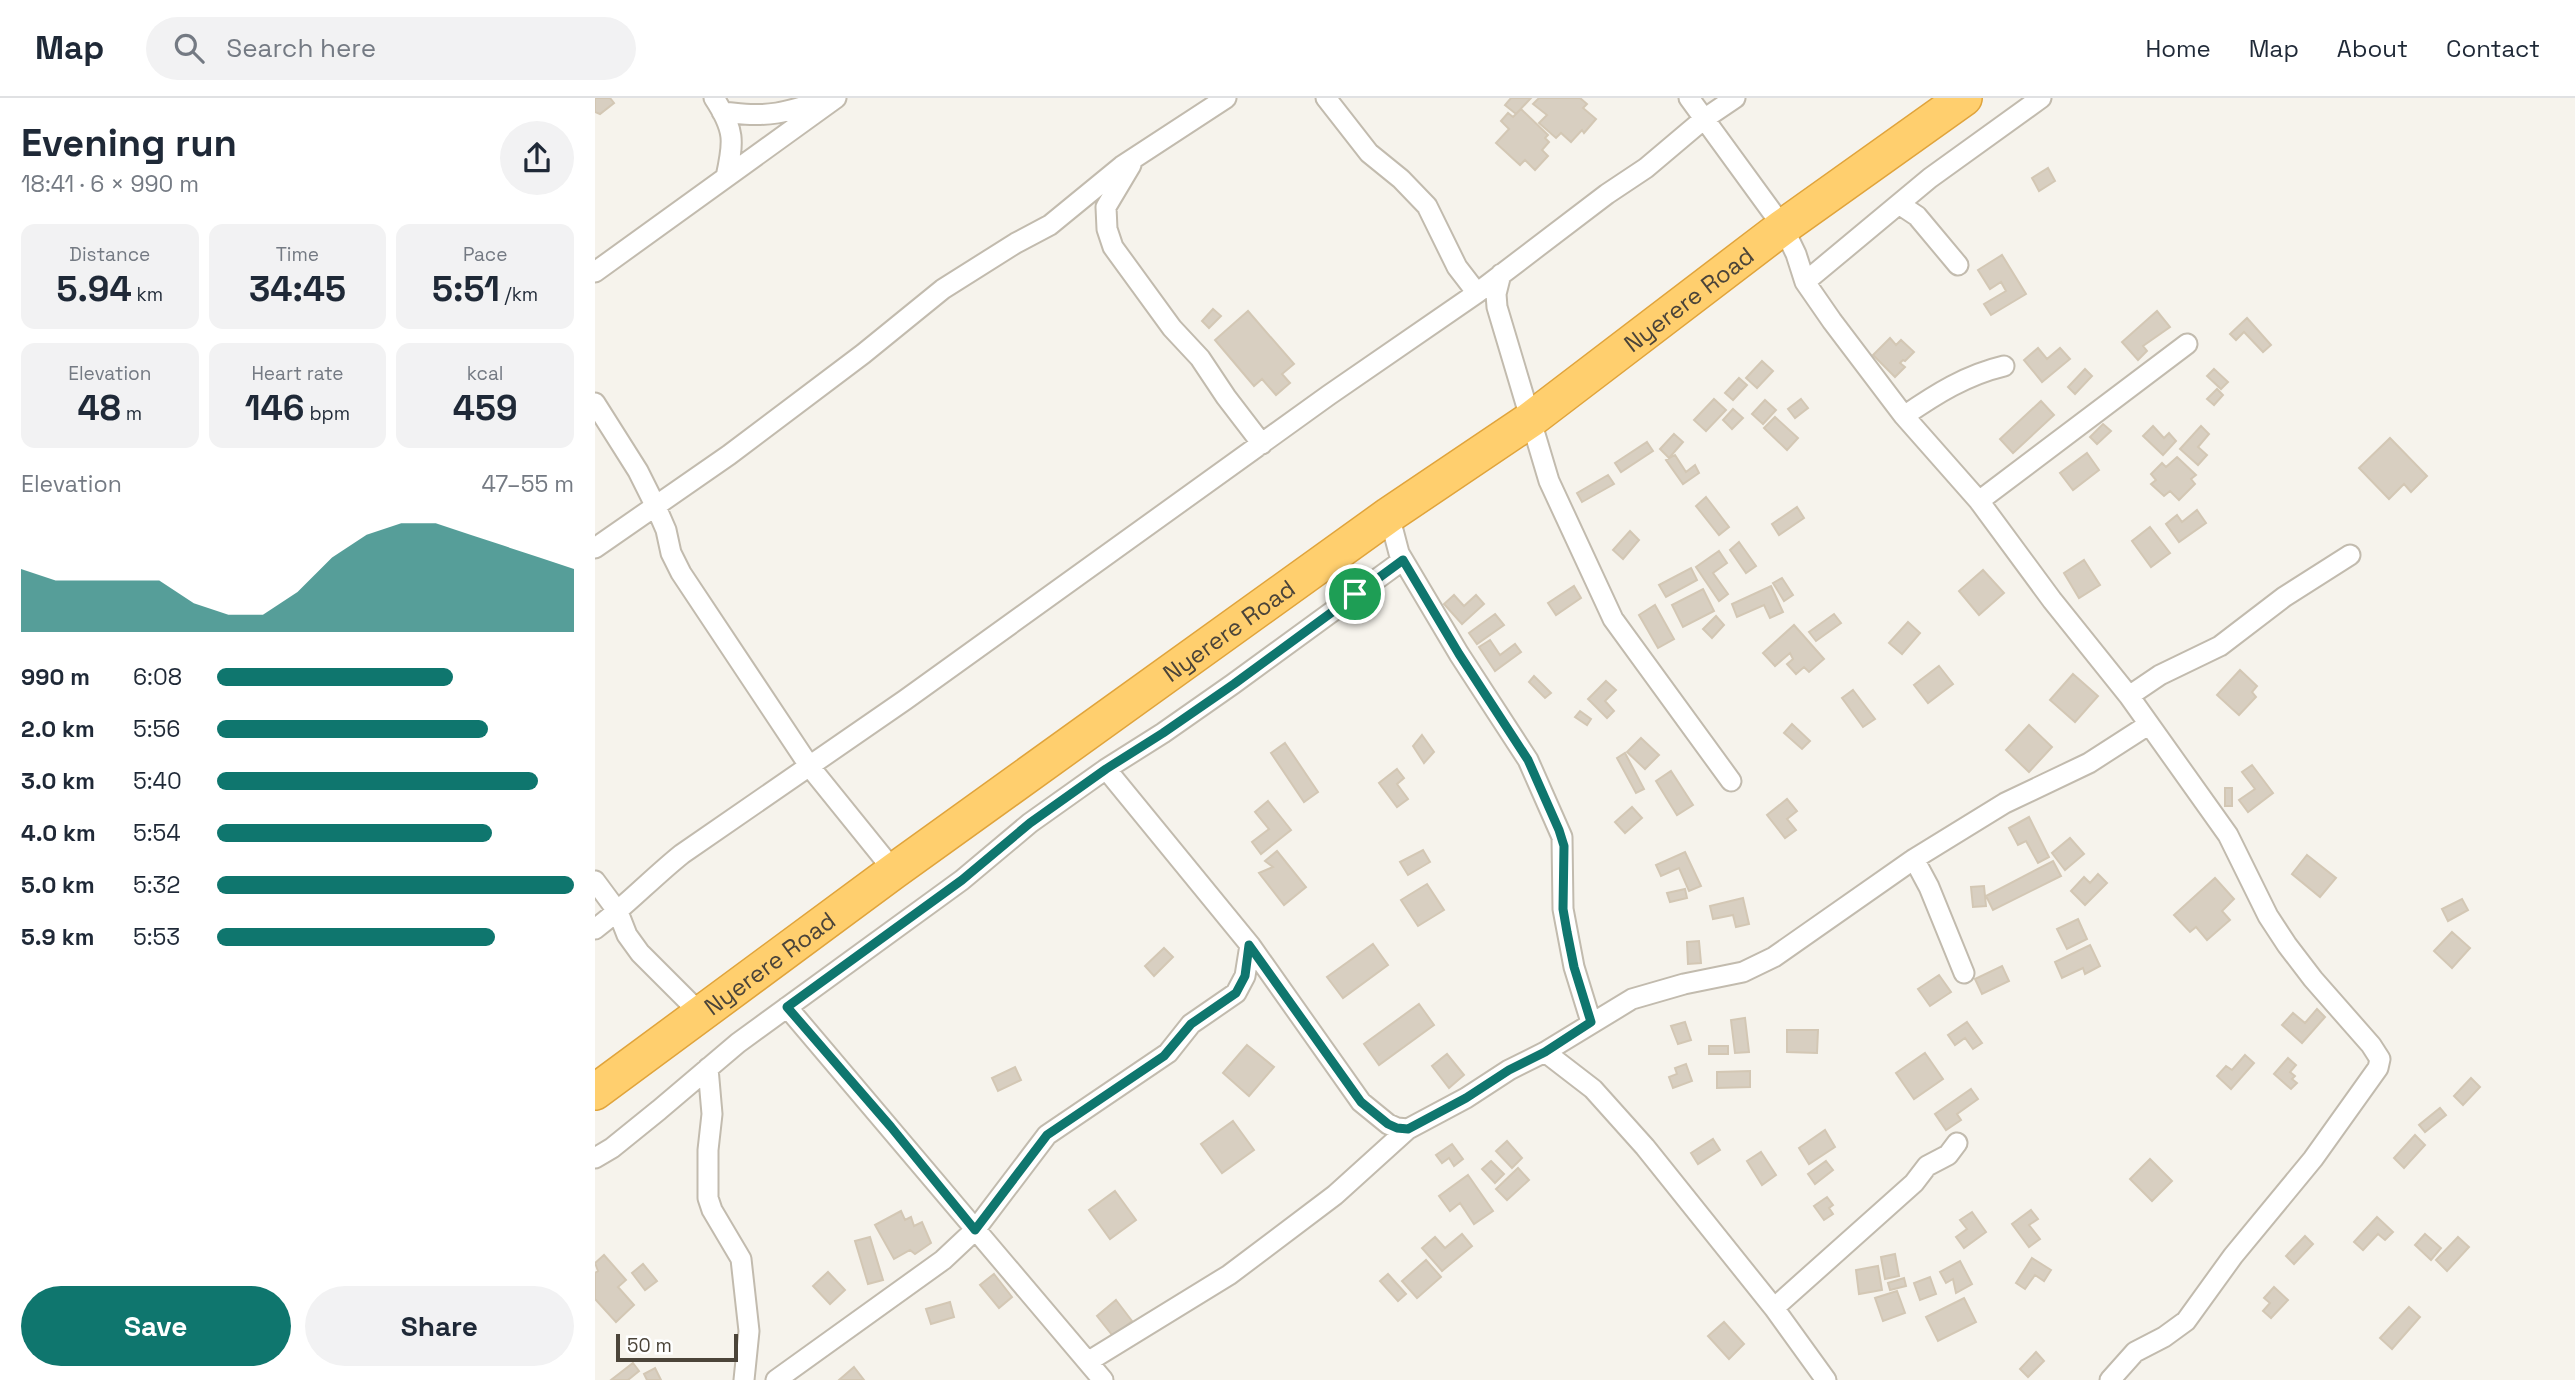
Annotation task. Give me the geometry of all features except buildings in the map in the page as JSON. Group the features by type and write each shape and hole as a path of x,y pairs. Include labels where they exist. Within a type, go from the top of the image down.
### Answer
{"highway":[{"name":"Nyerere Road","path":"595,1091 1389,515 1530,420 1783,227 1964,98"}],"street":[{"path":"595,548 656,508 863,354 943,289 1016,243 1051,225 1135,158 1226,98"},
{"path":"1326,98 1370,153 1427,206 1457,267 1477,293"},
{"path":"1689,98 1783,227 1805,282 1832,321 1904,416 1979,500 2052,600 2129,695 2228,835 2268,916 2287,945 2380,1059 2378,1068 2313,1159 2233,1256 2186,1321 2164,1337 2135,1352 2110,1380"},
{"path":"595,929 618,912 682,854 810,767 1477,293 1607,194 1646,168 1704,119 1735,98"},
{"path":"1805,282 1930,178 2041,98"},
{"path":"718,105 751,116 836,99"},
{"path":"595,272 836,99"},
{"path":"718,105 731,131 733,145 726,177"},
{"path":"1135,158 1106,207 1107,229 1113,247 1172,328 1200,358 1262,444"},
{"path":"1899,204 1917,216 1958,265"},
{"path":"1501,274 1496,294 1497,307 1549,481 1613,619 1731,781"},
{"path":"1979,500 2187,344"},
{"path":"1904,416 1961,380 2004,366"},
{"path":"595,403 638,471 666,530 671,553 681,573 810,767 894,872"},
{"path":"1389,515 1399,553 1459,654 1528,760 1559,830 1564,846 1562,878 1565,920 1574,967 1591,1022"},
{"path":"2129,695 2161,675 2220,646 2284,597 2350,555"},
{"path":"595,1158 612,1148 787,1007 962,880 1030,823 1234,684 1403,560"},
{"path":"1089,1361 1229,1275 1335,1195 1408,1129 1545,1052 1591,1022 1645,994 1743,972 1762,964 1914,859 2005,803 2089,763 2148,725"},
{"path":"1106,769 1249,945 1361,1102 1388,1124 1408,1129"},
{"path":"1914,859 1929,887 1963,973"},
{"path":"595,881 618,912 627,934 640,953 701,1014"},
{"path":"776,1380 915,1282 975,1230 1047,1135 1164,1056 1191,1024 1236,993 1245,976 1249,945"},
{"path":"787,1007 1103,1380"},
{"path":"1545,1052 1593,1089 1645,1147 1774,1308 1826,1380"},
{"path":"708,1068 712,1114 708,1150 708,1198 712,1210 741,1259 749,1331 744,1380"},
{"path":"1774,1308 1914,1184 1927,1166 1948,1156 1958,1143"}],"route":[{"path":"1403,560 1459,654 1528,760 1562,837 1563,909 1574,967 1591,1022 1545,1052 1408,1129 1392,1127 1361,1102 1249,945 1245,976 1236,993 1191,1024 1168,1053 1047,1135 975,1230 891,1127 787,1007 962,880 1030,823 1234,684 1355,594 1403,560"}]}
